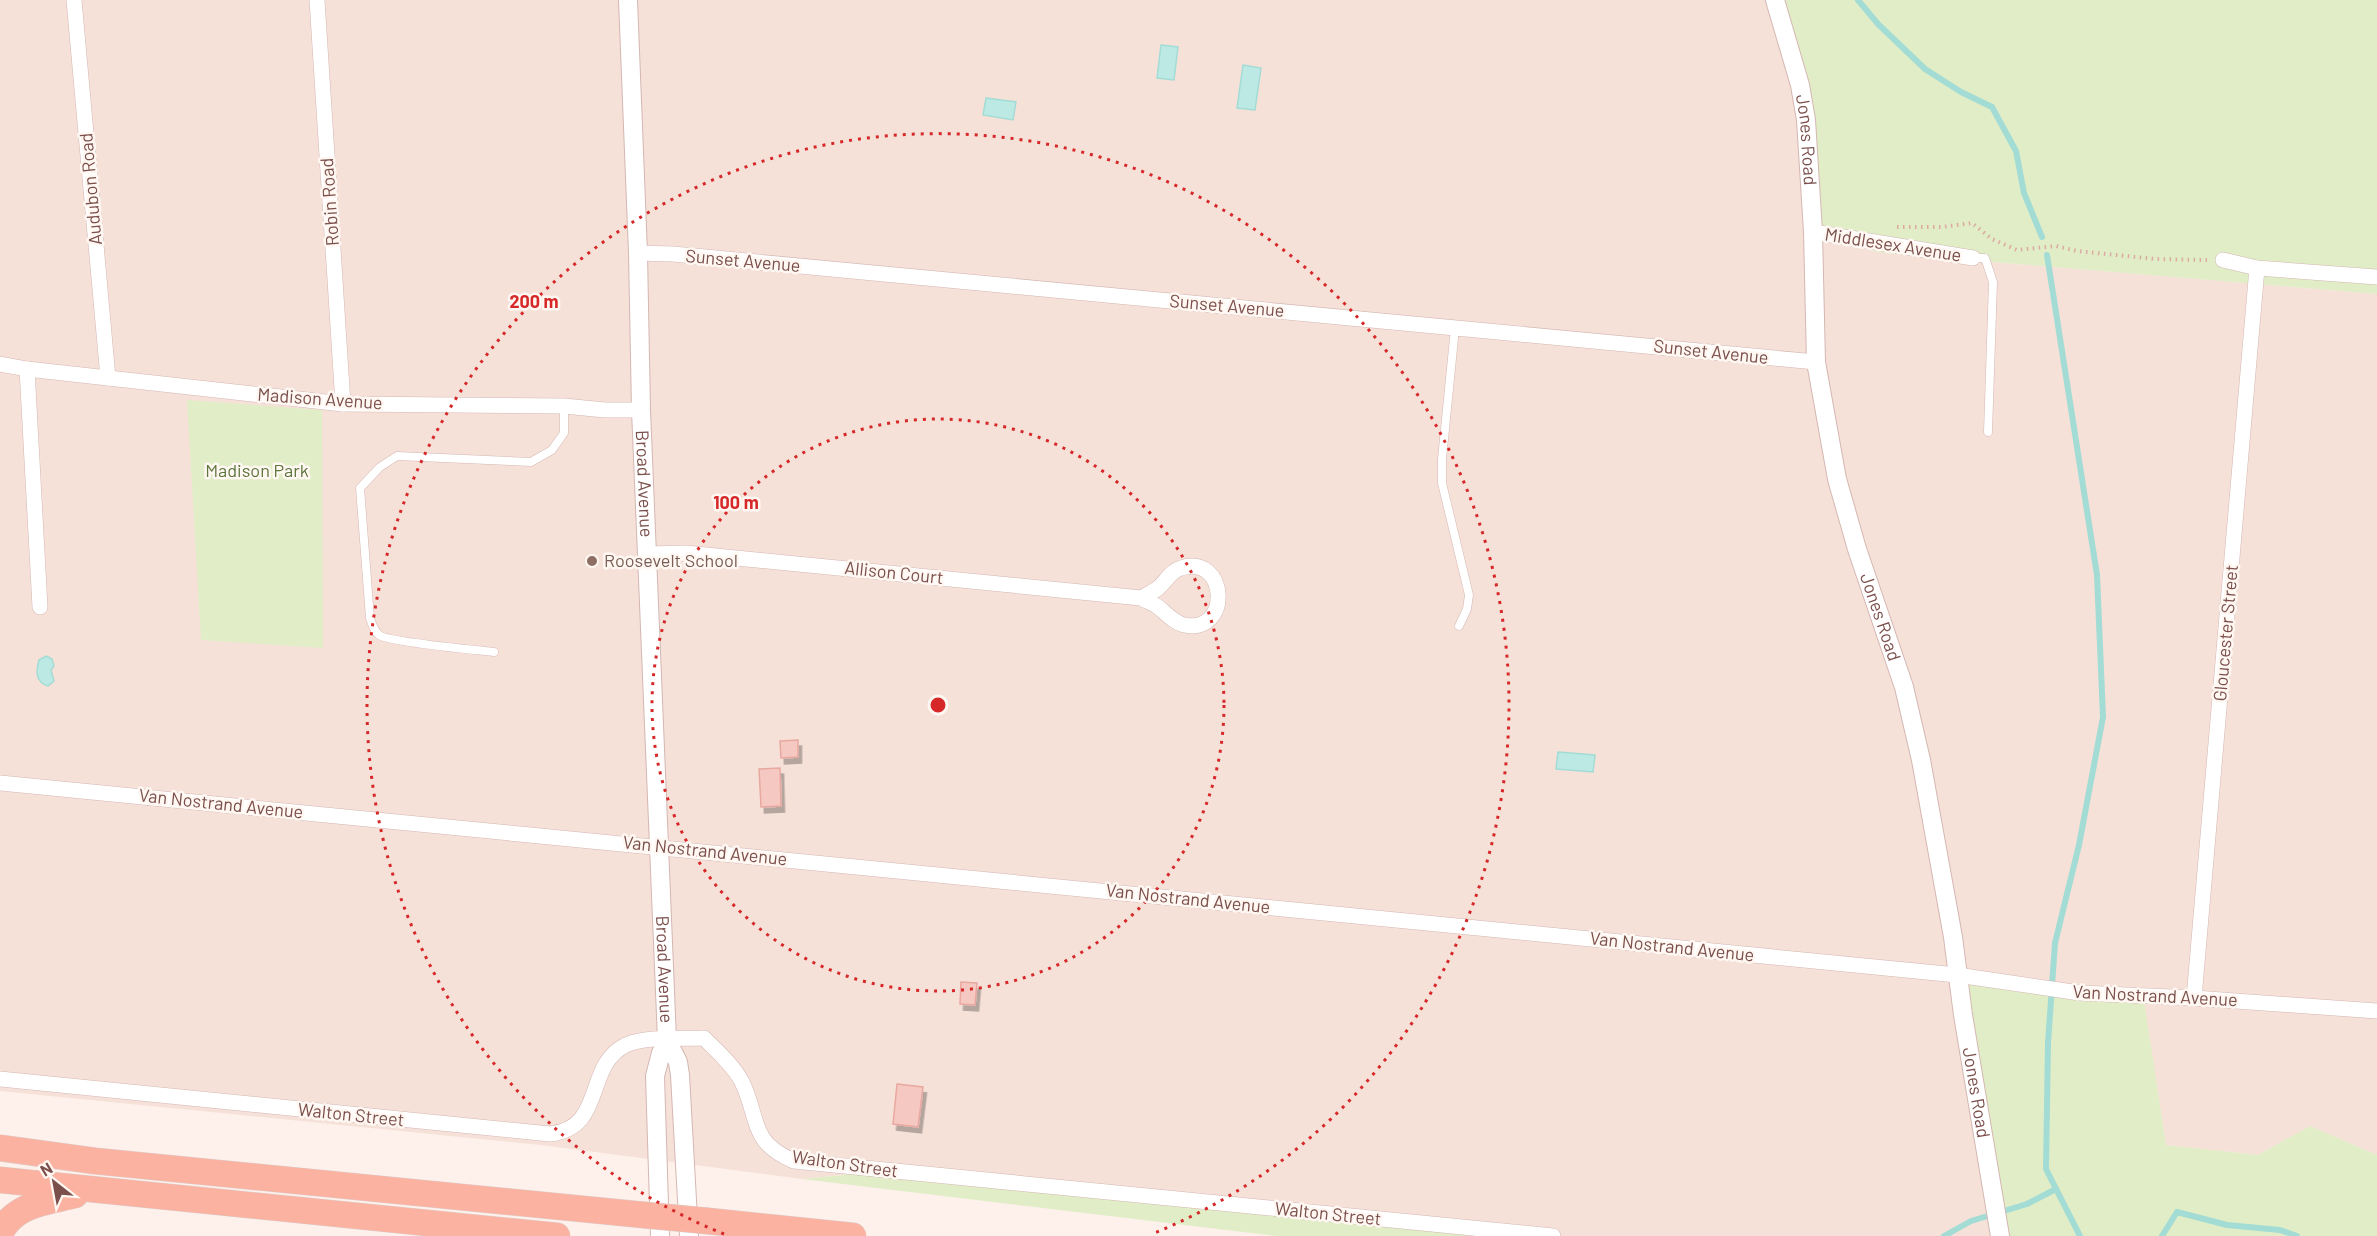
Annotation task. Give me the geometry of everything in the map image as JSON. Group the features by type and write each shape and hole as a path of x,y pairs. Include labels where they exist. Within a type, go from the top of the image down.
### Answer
{"highway":[{"path":"0,1148 83,1159 644,1215 698,1229 853,1236"},
{"path":"0,1180 557,1236"},
{"path":"0,1233 8,1220 25,1208 96,1190"}],"street":[{"name":"Audubon Road","path":"74,0 108,378"},
{"name":"Robin Road","path":"317,0 343,404"},
{"name":"Broad Avenue","path":"628,0 638,253 641,410 667,1040 678,1062 698,1229"},
{"name":"Jones Road","path":"1775,0 1791,51 1803,102 1813,232 1816,362 1838,479 1857,549 1904,687 1921,760 1999,1232"},
{"name":"Middlesex Avenue","path":"1813,232 1973,258"},
{"name":"Sunset Avenue","path":"638,253 684,255 1816,362"},
{"path":"2223,260 2257,268 2377,277"},
{"name":"Gloucester Street","path":"2194,998 2257,268"},
{"name":"Madison Avenue","path":"0,364 27,369 343,404 564,406 605,410 641,410"},
{"path":"27,369 40,607"},
{"name":"Allison Court","path":"647,554 686,553 1141,598 1156,605 1175,621 1192,625 1209,618 1215,612 1220,594 1218,585 1207,571 1189,566 1172,573 1157,589 1141,598"},
{"name":"Van Nostrand Avenue","path":"0,783 1957,975 2064,991 2377,1011"},
{"name":"Walton Street","path":"0,1079 550,1134 569,1130 583,1119 603,1070 620,1049 638,1042 704,1038 739,1077 764,1141 777,1153 794,1161 1553,1236"},
{"name":"Broad Avenue","path":"660,1236 655,1076 667,1040"}],"lane":[{"path":"1973,258 1985,258 1993,282 1988,432"},
{"path":"1455,327 1442,459 1442,483 1469,595 1467,609 1459,626"},
{"path":"494,652 404,641 380,636 374,629 370,618 360,488 380,467 397,456 531,462 552,450 564,433 564,406"}],"path":[{"path":"1895,227 1942,227 1972,223 1992,239 2017,250 2056,246 2078,251 2155,259 2223,260"}],"shaded area":[{"path":"0,0 1779,0 1817,237 1883,253 2377,294 2377,1155 2310,1126 2258,1155 2166,1145 2143,1000 2007,1236 1533,1236 885,1171 802,1179 541,1145 0,1091"}],"green space":[{"path":"1779,0 2377,0 2377,294 1883,253 1816,237"},
{"name":"Madison Park","path":"187,400 322,410 323,648 201,640"},
{"path":"1953,976 2144,1000 2166,1145 2258,1155 2310,1126 2377,1155 2377,1236 2007,1236"},
{"path":"885,1171 1533,1236 1276,1236 802,1179"}],"water":[{"path":"1161,45 1178,47 1174,80 1157,78"},
{"path":"1243,65 1261,68 1255,110 1237,108"},
{"path":"986,98 1016,102 1013,120 983,115"},
{"path":"46,656 52,659 54,666 51,670 54,681 48,686 41,682 37,672 39,660"},
{"path":"1558,752 1595,755 1593,772 1556,769"}],"building":[{"path":"798,740 798,757 781,758 780,741"},
{"path":"780,768 781,806 761,807 759,769"},
{"path":"961,982 977,983 975,1005 960,1004"},
{"path":"897,1084 923,1087 918,1127 893,1124"}],"waterway":[{"path":"1858,0 1878,24 1925,69 1961,92 1992,107 2016,151 2024,193 2042,237"},
{"path":"2047,255 2097,575 2103,717 2079,845 2055,943 2048,1043 2046,1169 2080,1236"},
{"path":"1944,1236 1971,1221 2027,1204 2056,1189"},
{"path":"2162,1236 2177,1212 2227,1225 2280,1230 2297,1236"}],"place":[{"name":"Roosevelt School","path":"592,561"}]}
